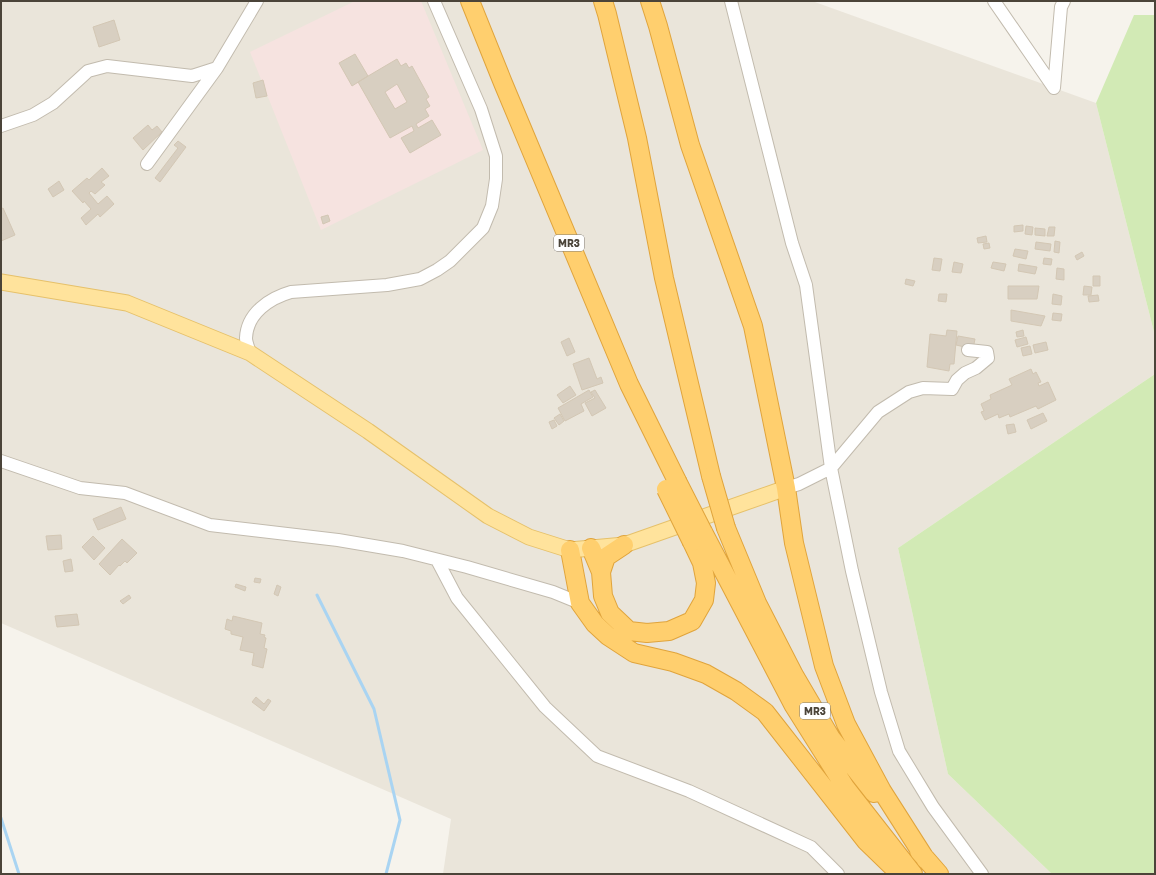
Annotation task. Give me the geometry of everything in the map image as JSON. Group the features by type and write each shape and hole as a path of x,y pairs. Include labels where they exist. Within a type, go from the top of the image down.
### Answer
{"highway":[{"name":"MR3","path":"470,1 671,485 698,537 794,706 845,787 913,874"},
{"name":"MR3","path":"603,1 608,14 637,138 664,278 711,476 726,528 757,603 794,675 831,738 926,860 939,874"},
{"path":"650,1 690,145 753,326 786,488 794,543 824,666 846,724 882,791 926,860"},
{"path":"591,548 601,572 603,596 610,613 629,631 647,634 669,631 692,620 704,600 706,583 698,537"},
{"path":"601,572 606,557 624,545"},
{"path":"570,550 580,602 594,624 608,636 634,652 673,662 706,674 736,691 764,712 866,841 900,874"}],"main road":[{"path":"1,282 127,303 250,353 368,431 488,516 529,537 570,550 624,545 786,488"}],"street":[{"path":"147,164 217,68 257,1"},
{"path":"250,353 246,340 248,328 254,316 265,304 280,295 291,292 387,285 420,279 450,261 483,228 492,206 496,179 496,156 481,109 434,1"},
{"path":"731,1 792,244 806,285 832,468 856,586 881,692 899,751 933,807 982,874"},
{"path":"994,1 1054,88 1061,7 1064,1"},
{"path":"1,126 33,115 54,103 88,70 107,66 192,76 217,68"},
{"path":"786,488 799,484 832,468 878,412 909,392 923,388 952,390 957,380 961,376 976,368 988,358 987,352 968,350"},
{"path":"1,461 80,488 125,493 210,525 338,540 403,551 553,592 580,602"},
{"path":"437,560 457,598 540,701 597,756 689,791 811,847 838,874"}],"shaded area":[{"path":"1,1 812,1 1096,103 1155,336 1155,374 898,548 948,774 1052,874 443,874 451,819 1,623"},
{"path":"355,1 421,1 483,150 321,230 250,52"}],"green space":[{"path":"1134,15 1155,15 1155,336 1096,103"},
{"path":"1155,374 1155,874 1052,874 948,774 898,548"}],"building":[{"path":"114,20 120,40 99,47 93,27"},
{"path":"355,54 368,76 352,86 339,63"},
{"path":"397,59 401,66 406,63 409,68 412,66 429,97 426,99 430,106 425,109 429,116 416,124 418,128 432,120 441,135 410,153 401,138 414,131 412,126 390,138 358,82","holes":["397,84 407,102 395,109 385,92"]},
{"path":"263,80 267,96 256,98 253,83"},
{"path":"148,125 152,130 157,126 162,132 143,150 133,138"},
{"path":"178,141 186,147 160,182 155,178 178,148 174,145"},
{"path":"102,168 109,176 101,182 105,185 95,194 91,191 89,193 98,204 107,196 114,204 100,217 98,214 86,225 81,218 91,209 72,191 87,178 89,180"},
{"path":"59,181 64,190 53,197 48,189"},
{"path":"3,208 15,235 1,241 1,209"},
{"path":"328,215 330,221 323,224 321,217"},
{"path":"1023,225 1023,231 1014,232 1014,226"},
{"path":"1026,226 1033,227 1032,235 1025,234"},
{"path":"1049,227 1055,227 1054,236 1047,236"},
{"path":"1035,228 1045,229 1045,236 1035,235"},
{"path":"986,236 987,242 978,243 977,238"},
{"path":"1055,241 1060,242 1059,253 1054,252"},
{"path":"1036,242 1051,244 1050,251 1035,249"},
{"path":"989,243 990,248 984,249 983,244"},
{"path":"1015,249 1028,251 1026,259 1013,256"},
{"path":"1082,252 1084,256 1077,260 1075,256"},
{"path":"934,258 942,259 940,271 932,270"},
{"path":"1044,258 1052,259 1051,265 1043,264"},
{"path":"954,262 963,264 961,273 952,272"},
{"path":"993,262 1006,264 1004,271 991,268"},
{"path":"1019,264 1037,267 1035,274 1018,271"},
{"path":"1057,268 1064,269 1064,280 1056,279"},
{"path":"1093,276 1100,276 1100,286 1093,286"},
{"path":"906,279 915,281 913,286 905,284"},
{"path":"1008,286 1039,286 1037,299 1008,299"},
{"path":"1084,286 1092,287 1091,295 1083,295"},
{"path":"939,294 947,294 946,302 938,301"},
{"path":"1053,294 1062,296 1061,305 1052,304"},
{"path":"1098,295 1099,301 1089,302 1088,296"},
{"path":"1011,310 1045,316 1041,326 1011,321"},
{"path":"1053,313 1062,314 1061,321 1052,320"},
{"path":"947,330 957,331 954,364 950,364 949,371 927,367 930,334 946,336"},
{"path":"1023,330 1024,336 1017,337 1016,332"},
{"path":"958,336 975,339 973,349 956,345"},
{"path":"1026,337 1028,344 1017,347 1015,340"},
{"path":"569,338 575,352 567,356 561,342"},
{"path":"1046,342 1048,350 1035,353 1033,345"},
{"path":"1030,346 1032,354 1023,356 1021,348"},
{"path":"589,358 597,379 601,377 603,383 582,390 573,364"},
{"path":"1031,369 1033,374 1036,372 1041,382 1038,383 1039,386 1048,382 1056,400 1038,409 1036,406 1010,417 1009,414 999,418 998,414 985,420 981,412 984,411 981,404 991,399 990,395 1012,385 1009,379"},
{"path":"570,386 576,395 563,403 557,395"},
{"path":"589,390 593,397 581,404 584,411 565,421 558,408"},
{"path":"595,390 606,408 592,416 585,403 595,398 591,392"},
{"path":"1043,413 1047,421 1031,429 1027,420"},
{"path":"560,414 564,421 559,425 554,418"},
{"path":"554,420 557,426 552,429 549,422"},
{"path":"1014,424 1016,432 1008,434 1006,425"},
{"path":"121,507 126,519 98,530 93,519"},
{"path":"61,535 62,549 48,550 46,536"},
{"path":"93,536 105,548 94,560 82,547"},
{"path":"122,539 137,553 127,563 125,561 120,566 119,565 110,575 99,564"},
{"path":"71,559 73,571 65,572 63,561"},
{"path":"255,578 261,579 260,583 254,582"},
{"path":"236,584 246,587 245,591 235,587"},
{"path":"277,585 281,587 278,596 274,594"},
{"path":"129,595 131,598 123,604 120,601"},
{"path":"77,614 79,625 57,627 55,616"},
{"path":"233,616 262,623 260,634 265,635 264,637 266,638 264,648 267,649 263,668 252,665 254,653 240,650 243,637 231,634 231,631 225,629 227,619 232,621"},
{"path":"256,697 264,704 268,699 271,701 264,711 252,702"}],"waterway":[{"path":"317,595 374,709 400,820 386,874"},
{"path":"1,818 19,874"}]}
